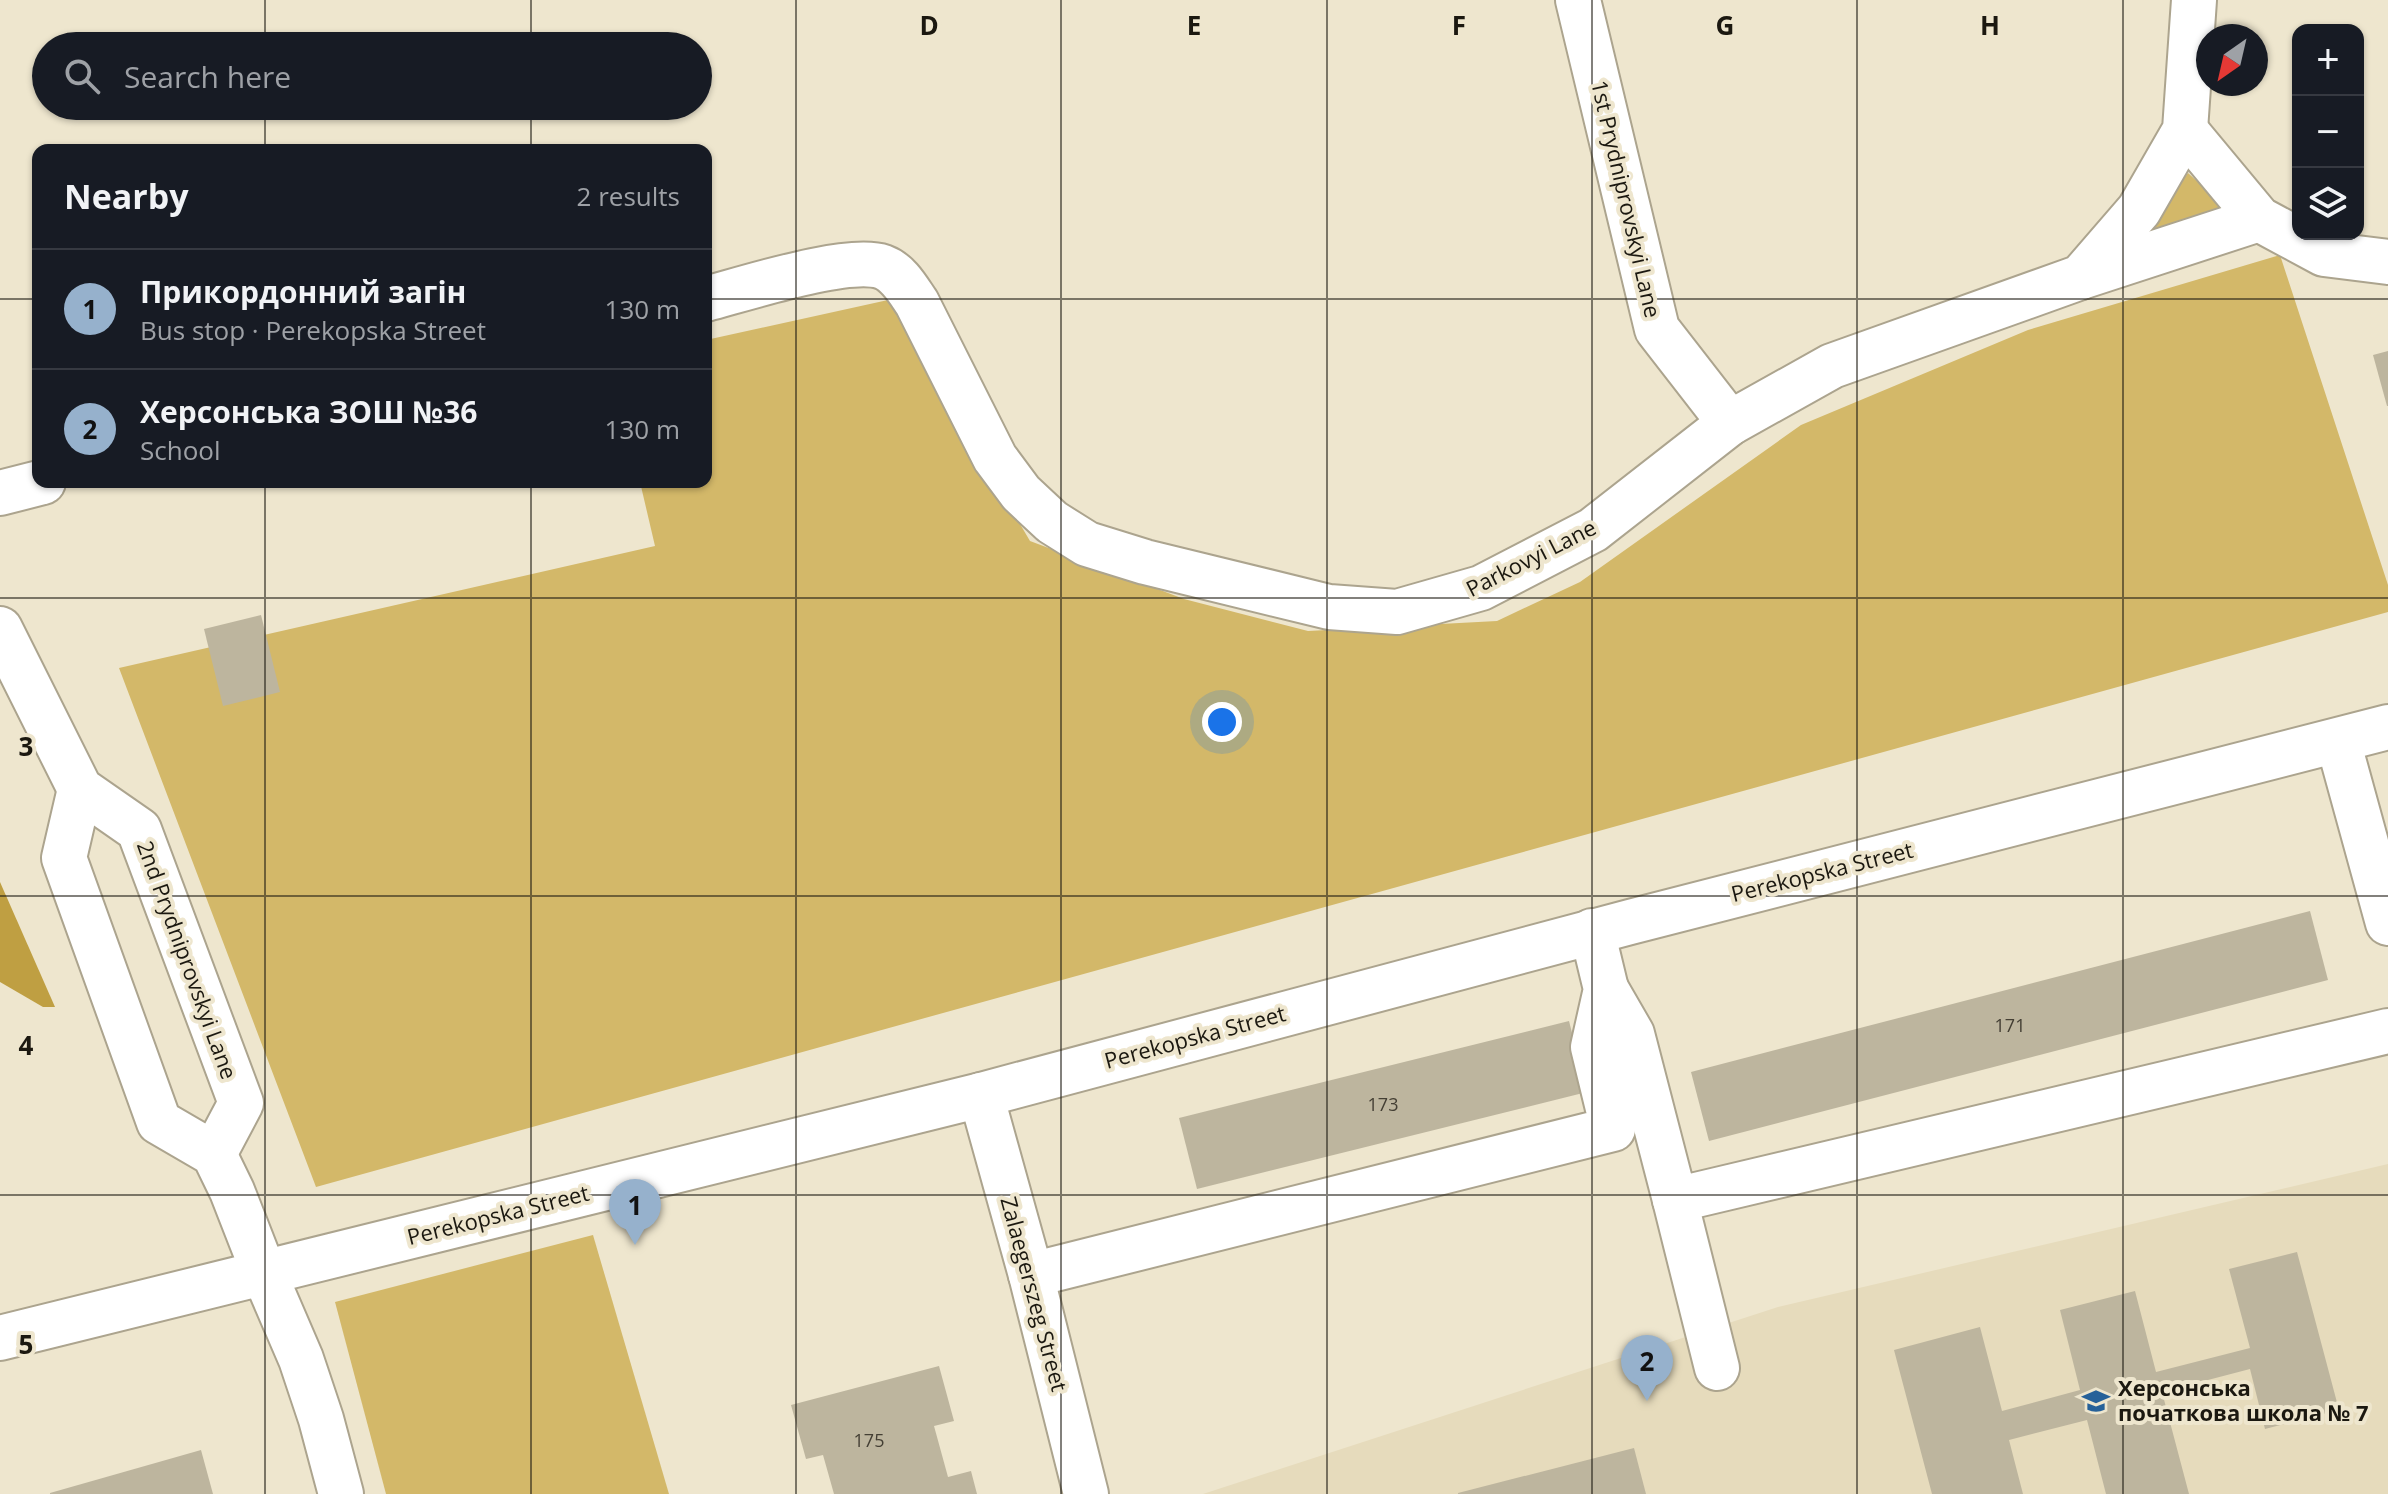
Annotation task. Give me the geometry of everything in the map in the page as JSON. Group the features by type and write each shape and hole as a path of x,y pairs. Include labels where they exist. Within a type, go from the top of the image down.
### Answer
{"street":[{"name":"1st Prydniprovskyi Lane","path":"1578,0 1657,329 1730,423"},
{"path":"2194,0 2185,130 2259,219 2324,254 2388,262"},
{"name":"Parkovyi Lane","path":"712,297 802,273 857,266 883,267 901,279 917,303 995,458 1021,493 1052,522 1087,544 1145,562 1329,607 1397,612 1481,588 1593,530 1730,423 1832,366 2081,277 2139,210 2185,130"},
{"path":"2081,277 2259,219"},
{"path":"0,493 32,485"},
{"name":"2nd Prydniprovskyi Lane","path":"0,629 80,789 139,830 241,1103 214,1154"},
{"name":"Perekopska Street","path":"0,1338 981,1095 1592,931 2388,727"},
{"path":"2338,741 2388,923"},
{"path":"80,789 64,858 159,1122 214,1154 306,1374 341,1494"},
{"path":"1592,931 1606,989 1632,1034 1717,1368"},
{"path":"1031,1275 1613,1129 1593,1047 1606,989"},
{"path":"1675,1200 2388,1031"},
{"name":"Zalaegerszeg Street","path":"981,1095 1031,1275 1086,1494"}],"shaded area":[{"path":"2188,173 2231,212 2132,246"},
{"path":"2280,255 2388,585 2388,612 316,1187 119,668 655,546 641,488 712,488 712,339 888,300 1030,541 1184,599 1308,631 1497,621 1580,582 1801,425 2028,330"},
{"path":"0,882 55,1007 43,1007 0,982"},
{"name":"Херсонська початкова школа № 7","path":"2388,1164 2388,1494 1203,1494 1778,1307"},
{"path":"593,1235 669,1494 386,1494 335,1302"}],"building":[{"path":"2388,351 2388,406 2387,406 2373,355"},
{"path":"261,615 280,692 223,706 204,629"},
{"path":"2310,911 2328,980 1709,1141 1691,1072"},
{"path":"1569,1021 1587,1092 1197,1189 1179,1118"},
{"path":"2297,1252 2339,1410 2265,1429 2250,1369 2162,1392 2189,1494 2106,1494 2087,1420 2009,1440 2023,1494 1932,1494 1894,1350 1980,1327 2002,1411 2080,1390 2060,1310 2135,1291 2156,1372 2250,1348 2229,1269"},
{"path":"939,1366 954,1421 934,1426 948,1477 971,1471 977,1494 834,1494 823,1455 806,1459 791,1405"},
{"path":"1634,1448 1646,1494 1458,1494 1458,1493"},
{"path":"201,1450 213,1494 50,1494 50,1493"}],"place":[{"name":"Прикордонний загін","path":"635,1245"},
{"name":"Херсонська ЗОШ №36","path":"1647,1401"},
{"name":"Херсонська початкова школа № 7","path":"2096,1401"}]}
